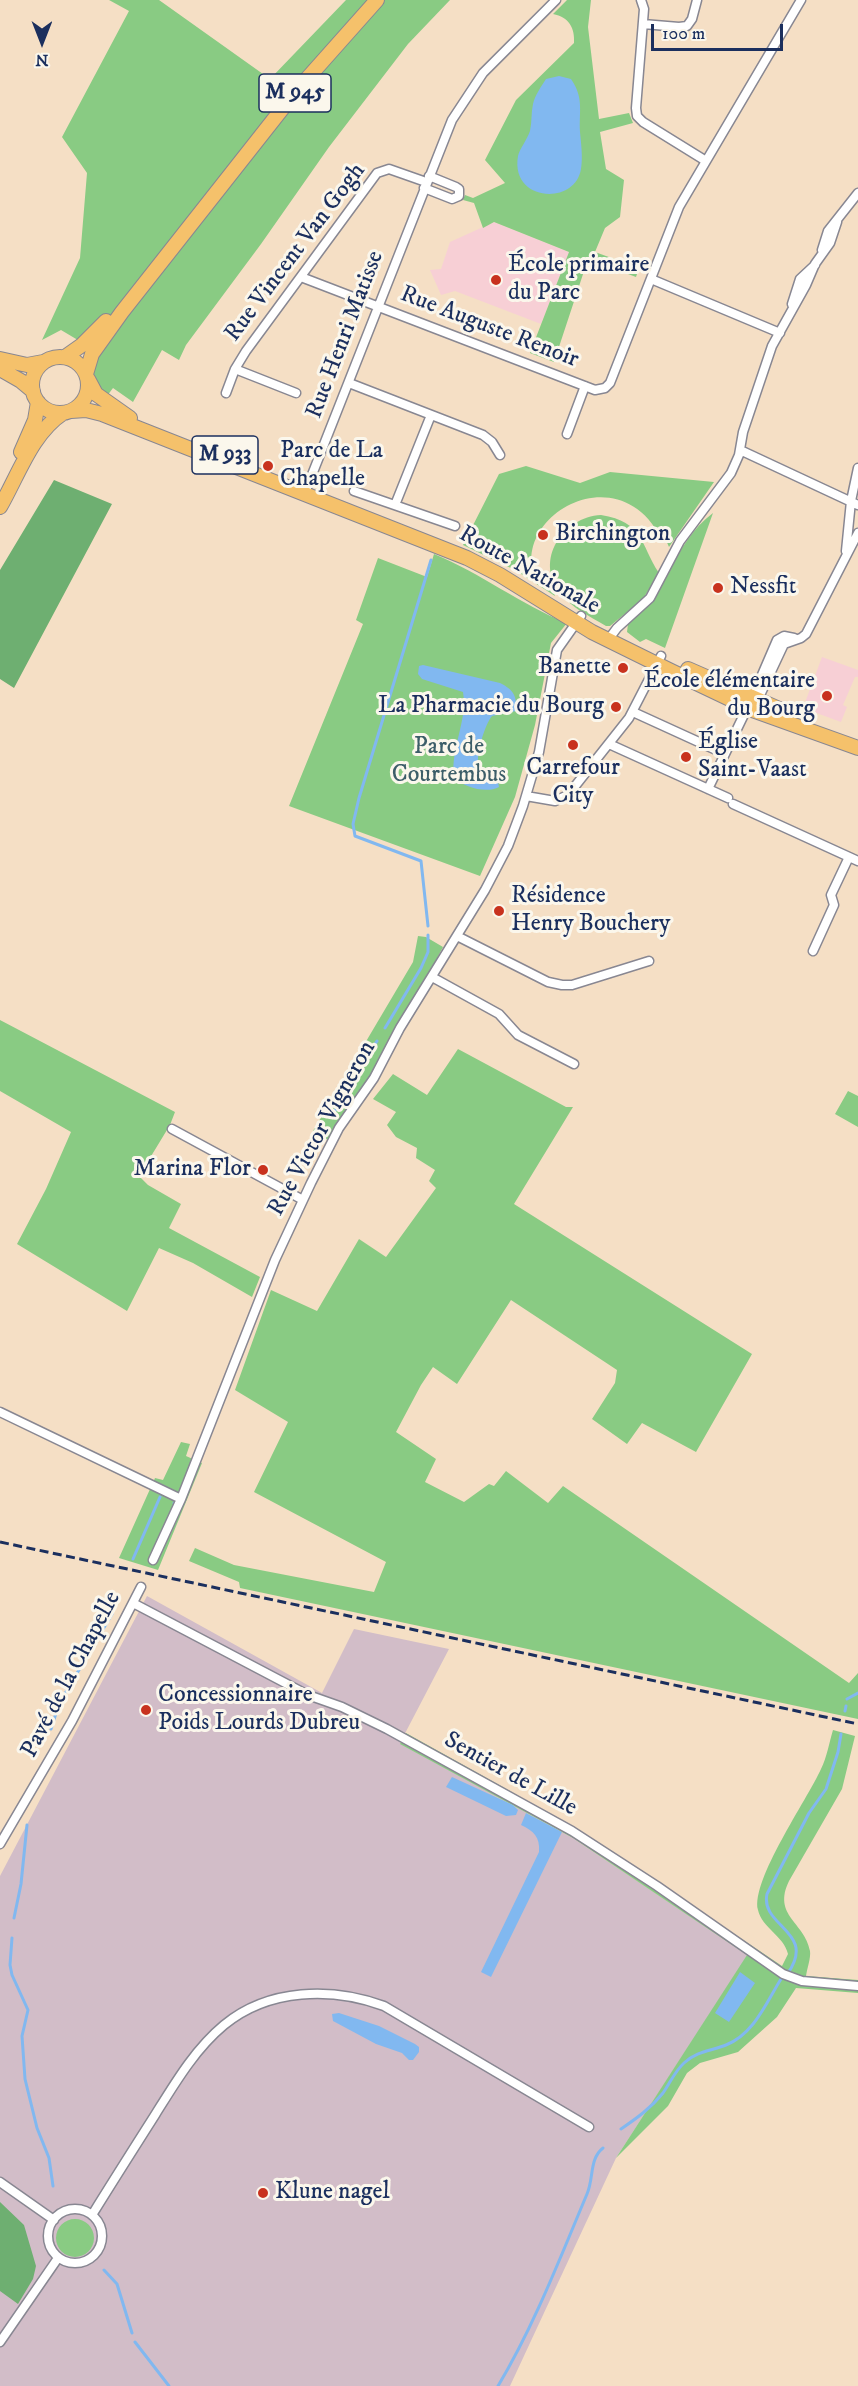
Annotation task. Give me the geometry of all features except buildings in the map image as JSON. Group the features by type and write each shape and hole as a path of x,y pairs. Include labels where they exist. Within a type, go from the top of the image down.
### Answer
{"main road":[{"name":"M 945","path":"87,377 89,360 96,347 217,189 297,90 377,0"},
{"name":"M 945","path":"64,357 100,328 171,240 217,189"},
{"path":"0,359 27,364 64,357 79,364 87,377 86,396 80,405 51,422 33,446 0,507"},
{"path":"0,491 35,420 34,375 43,362"},
{"path":"0,369 21,381 48,410 67,412"},
{"name":"Route Nationale","path":"87,377 96,394 127,417 480,564 611,637 750,703 858,748"},
{"name":"Route Nationale","path":"67,412 86,410 102,414 306,491"},
{"name":"Route Nationale","path":"750,703 858,739"}],"street":[{"name":"Rue Henri Matisse","path":"306,491 448,128 472,88 490,66 556,0"},
{"path":"641,0 644,9 637,116 642,122 706,161"},
{"path":"643,24 687,26 692,19 697,0"},
{"name":"Rue Auguste Renoir","path":"301,277 585,386 598,390 605,388 610,383 679,207 801,0"},
{"name":"Rue Vincent Van Gogh","path":"226,393 235,369 246,351 381,170 393,169 426,182"},
{"path":"611,637 650,598 680,541 731,473 772,346 815,264 830,243 837,222 858,193"},
{"path":"651,279 780,333"},
{"name":"Rue Vincent Van Gogh","path":"235,369 296,393"},
{"path":"349,383 483,435 492,442 500,455"},
{"name":"Rue Auguste Renoir","path":"567,434 585,386"},
{"path":"395,505 431,415"},
{"path":"740,450 854,503"},
{"path":"845,554 858,468"},
{"path":"354,491 455,526"},
{"path":"708,789 750,703 777,640 784,636 798,639 806,634 845,554 858,533"},
{"name":"Rue Victor Vigneron","path":"153,1560 181,1499 275,1260 303,1200 339,1128 374,1078 400,1028 497,868 526,796 543,735 556,653 578,620"},
{"path":"526,796 550,801 565,798 633,712 659,660"},
{"path":"633,712 725,754"},
{"path":"609,744 858,861"},
{"path":"813,951 834,905 831,895 849,857"},
{"path":"457,936 548,982 562,985 573,985 649,960"},
{"path":"432,977 499,1014 518,1035 574,1064"},
{"path":"172,1129 303,1200"},
{"path":"0,1412 181,1499"},
{"name":"Pavé de la Chapelle","path":"0,1844 72,1721 141,1587"},
{"name":"Sentier de Lille","path":"133,1603 308,1695 387,1729 572,1831 657,1886 788,1977 807,1982 858,1986"},
{"path":"92,2215 194,2055 234,2018 263,2002 287,1997 306,1994 349,1996 384,2006 589,2127"},
{"path":"0,2182 54,2220"},
{"path":"67,2210 84,2211 92,2215 102,2230 99,2249 93,2256 76,2264 58,2258 49,2244 49,2227 54,2220 67,2210"},
{"path":"0,2342 58,2258"}],"shaded area":[{"name":"École primaire du Parc","path":"494,222 569,252 541,324 455,291 441,295 430,270 441,269 450,242"},
{"name":"École élémentaire du Bourg","path":"822,657 858,670 858,677 855,677 843,705 847,707 841,722 803,708"},
{"path":"147,1596 322,1693 354,1629 449,1649 400,1743 573,1838 748,1955 616,2158 510,2386 0,2386 0,1876"}],"green space":[{"path":"109,0 159,0 270,79 346,0 450,0 408,44 329,147 186,345 179,360 162,350 133,402 113,388 107,396 93,381 93,365 98,352 61,330 42,340 80,258 87,173 62,137 129,11"},
{"path":"567,0 591,0 588,27 599,119 629,113 633,123 600,132 606,169 624,180 620,217 605,228 595,252 639,268 636,277 588,259 554,362 530,353 569,252 494,222 483,228 474,203 463,200 465,195 473,198 505,183 485,160 516,100 574,43 570,24 559,15 553,14"},
{"path":"526,466 580,483 610,472 714,482 669,547 665,538 661,538 642,513 620,500 596,497 572,503 553,516 538,534 531,556 535,579 547,587 552,587 555,596 515,570 463,545 499,474"},
{"path":"54,480 112,504 14,688 0,679 0,570"},
{"path":"713,513 665,648 646,639 640,642 627,632 628,624 653,598 688,539"},
{"path":"601,515 615,518 633,529 659,573 643,599 610,626 587,615 565,598 553,580 550,567 556,542 564,532 575,523"},
{"name":"Parc de Courtembus","path":"434,554 567,623 551,643 535,725 515,797 480,876 289,806 363,624 356,620 378,558 427,577"},
{"path":"418,936 426,937 443,947 380,1064 328,1140 313,1131 413,962"},
{"path":"0,1020 175,1112 170,1125 139,1176 148,1185 181,1204 169,1228 260,1277 252,1297 193,1263 159,1248 127,1311 17,1244 46,1189 71,1132 0,1091"},
{"path":"458,1049 566,1107 573,1107 514,1204 752,1354 696,1452 642,1423 627,1444 592,1419 615,1383 617,1370 511,1300 457,1384 433,1367 396,1432 436,1459 425,1482 464,1502 489,1484 494,1486 506,1471 548,1503 563,1486 849,1683 858,1673 858,1719 240,1588 239,1582 189,1561 195,1548 234,1565 374,1592 386,1562 254,1492 288,1422 235,1390 271,1290 317,1311 359,1239 386,1257 436,1188 429,1181 435,1170 416,1158 417,1148 396,1137 387,1125 396,1112 373,1099 393,1074 427,1095"},
{"path":"848,1091 858,1096 858,1127 835,1114"},
{"path":"181,1442 190,1444 186,1456 202,1463 158,1570 119,1558 155,1478 163,1480"},
{"path":"833,1730 855,1736 842,1789 789,1881 784,1903 807,1941 810,1951 806,1976 858,1980 858,1993 796,1988 777,2017 738,2052 700,2063 687,2073 668,2106 616,2158 747,1955 573,1838 400,1744 406,1733 510,1791 617,1855 782,1966 788,1954 786,1948 760,1916 758,1897 771,1860 823,1764"},
{"path":"0,2202 24,2225 36,2266 33,2279 18,2304 0,2291"},
{"path":"75,2219 88,2225 94,2238 88,2251 75,2257 62,2251 56,2238 62,2225"}],"water":[{"path":"559,76 571,79 578,92 581,169 576,181 568,189 544,194 524,183 518,171 518,156 530,131 532,107 537,94 546,79"},
{"path":"423,665 500,683 514,694 516,711 492,716 483,735 479,752 478,761 481,772 498,782 499,787 488,790 475,788 454,778 454,756 463,713 463,692 422,679 418,674 419,666"},
{"path":"452,1777 513,1805 518,1810 516,1815 506,1816 446,1787"},
{"path":"526,1813 562,1832 491,1977 481,1972 539,1852 535,1835 521,1825"},
{"path":"740,1972 755,1983 729,2022 715,2013"},
{"path":"339,2013 379,2026 415,2044 419,2047 419,2052 413,2060 409,2060 402,2053 376,2044 333,2021 332,2014"}],"waterway":[{"path":"428,926 421,861 355,836 353,824 431,560"},
{"path":"385,1028 421,968 428,952 428,935"},
{"path":"333,1114 377,1041"},
{"path":"133,1559 160,1497"},
{"path":"60,1702 112,1614"},
{"path":"847,1699 858,1693"},
{"path":"845,1711 846,1706"},
{"path":"51,1729 58,1707"},
{"path":"788,1973 795,1959 796,1948 792,1938 771,1914 767,1905 767,1894 809,1813 826,1789 838,1752 841,1734"},
{"path":"14,1918 21,1884 27,1825"},
{"path":"12,1938 10,1965 12,1975 28,2010 22,2036 25,2079 37,2128 49,2158 53,2186"},
{"path":"621,2129 654,2103 689,2059 736,2040 752,2026 781,1979"},
{"path":"498,2386 546,2292 587,2194 594,2163 603,2148"},
{"path":"104,2270 117,2284 132,2333"},
{"path":"135,2342 169,2386"}],"railway":[{"path":"0,1542 858,1724"}],"place":[{"name":"École primaire du Parc","path":"496,280"},
{"name":"Parc de La Chapelle","path":"268,466"},
{"name":"Birchington","path":"543,535"},
{"name":"Nessfit","path":"718,588"},
{"name":"Banette","path":"623,668"},
{"name":"École élémentaire du Bourg","path":"827,696"},
{"name":"La Pharmacie du Bourg","path":"616,707"},
{"name":"Carrefour City","path":"573,745"},
{"name":"Église Saint-Vaast","path":"686,757"},
{"name":"Résidence Henry Bouchery","path":"499,911"},
{"name":"Marina Flor","path":"263,1170"},
{"name":"Concessionnaire Poids Lourds Dubreu","path":"146,1710"},
{"name":"Klune nagel","path":"263,2193"}]}
